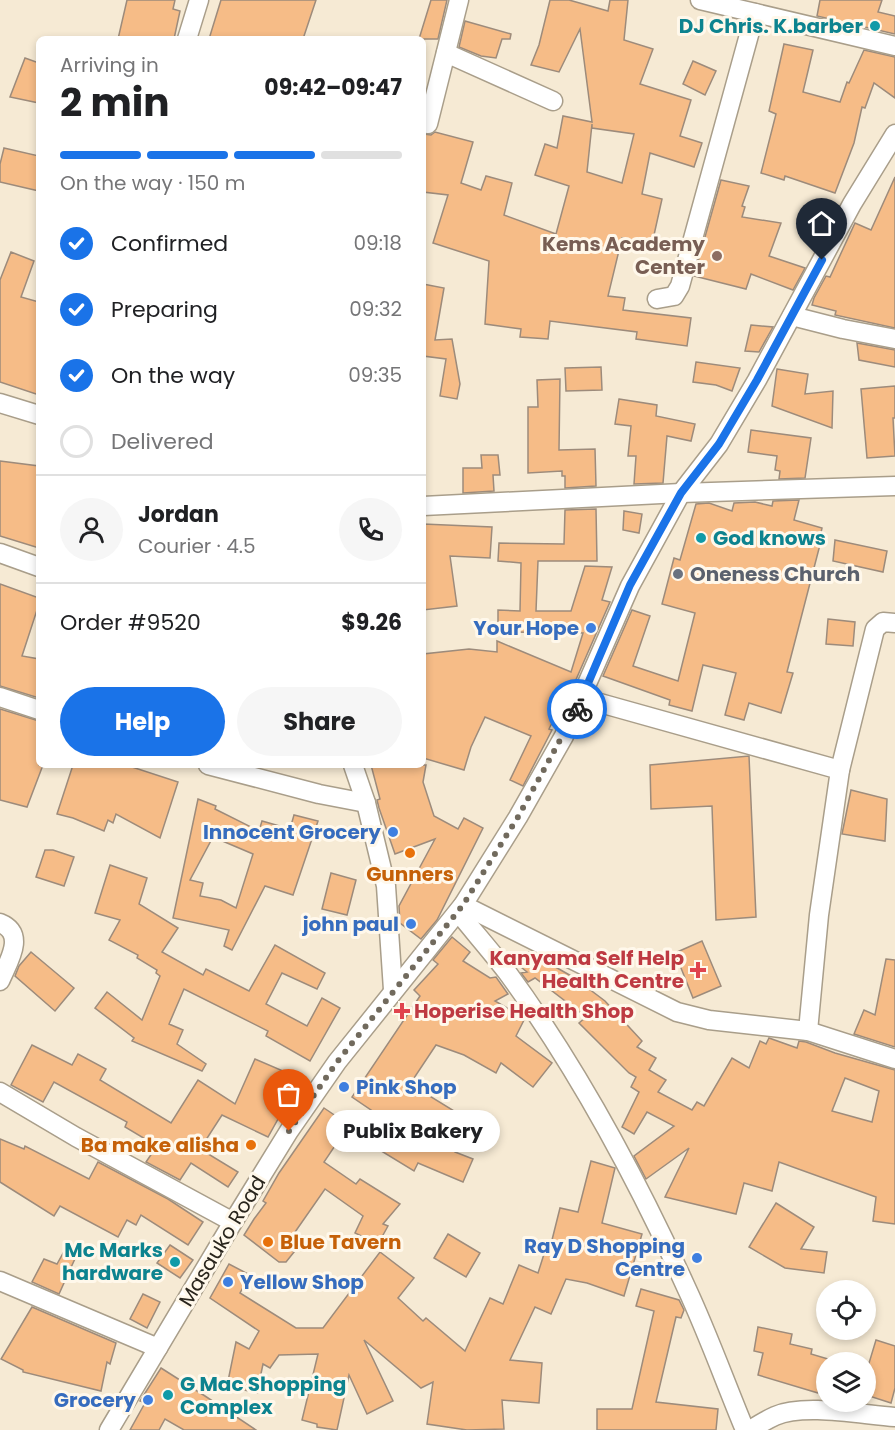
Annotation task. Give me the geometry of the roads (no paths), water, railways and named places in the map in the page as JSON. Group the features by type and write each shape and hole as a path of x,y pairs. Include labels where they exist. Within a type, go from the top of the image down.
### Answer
{"street":[{"path":"188,36 199,0"},
{"path":"428,124 459,0"},
{"path":"700,0 895,46"},
{"path":"657,299 674,296 680,286 755,13"},
{"path":"446,52 554,101"},
{"name":"Masauko Road","path":"109,1430 289,1131 337,1062 461,908 518,817 564,736 630,585 681,493 719,444 792,316 852,204 895,134"},
{"path":"792,316 895,339"},
{"path":"0,404 36,414"},
{"path":"426,506 681,493 895,486"},
{"path":"0,553 36,566"},
{"path":"808,1031 819,915 840,770 875,630 883,622 895,623"},
{"path":"0,697 36,709"},
{"path":"582,698 840,770"},
{"path":"220,768 320,794 366,803"},
{"path":"354,768 366,803 386,886 393,990"},
{"path":"461,908 676,1012 709,1020 808,1031 895,1059"},
{"path":"461,908 513,981 595,1108 639,1188 687,1288 745,1430"},
{"path":"0,923 8,926 15,937 14,949 0,981"},
{"path":"0,1092 76,1137 233,1222"},
{"path":"0,1281 158,1348"},
{"path":"750,1430 775,1416 793,1411 813,1410 895,1417"}],"place":[{"name":"DJ Chris. K.barber","path":"875,26"},
{"name":"Kems Academy Center","path":"717,256"},
{"name":"God knows","path":"701,538"},
{"name":"Oneness Church","path":"678,574"},
{"name":"Your Hope","path":"591,628"},
{"name":"Innocent Grocery","path":"393,832"},
{"name":"Gunners","path":"410,853"},
{"name":"john paul","path":"411,924"},
{"name":"Kanyama Self Help Health Centre","path":"698,970"},
{"name":"Hoperise Health Shop","path":"402,1011"},
{"name":"Pink Shop","path":"344,1087"},
{"name":"Publix Bakery","path":"289,1131"},
{"name":"Ba make alisha","path":"251,1145"},
{"name":"Blue Tavern","path":"268,1242"},
{"name":"Ray D Shopping Centre","path":"697,1258"},
{"name":"Mc Marks hardware","path":"175,1262"},
{"name":"Yellow Shop","path":"228,1282"},
{"name":"G Mac Shopping Complex","path":"168,1395"},
{"name":"Grocery","path":"148,1400"}]}
